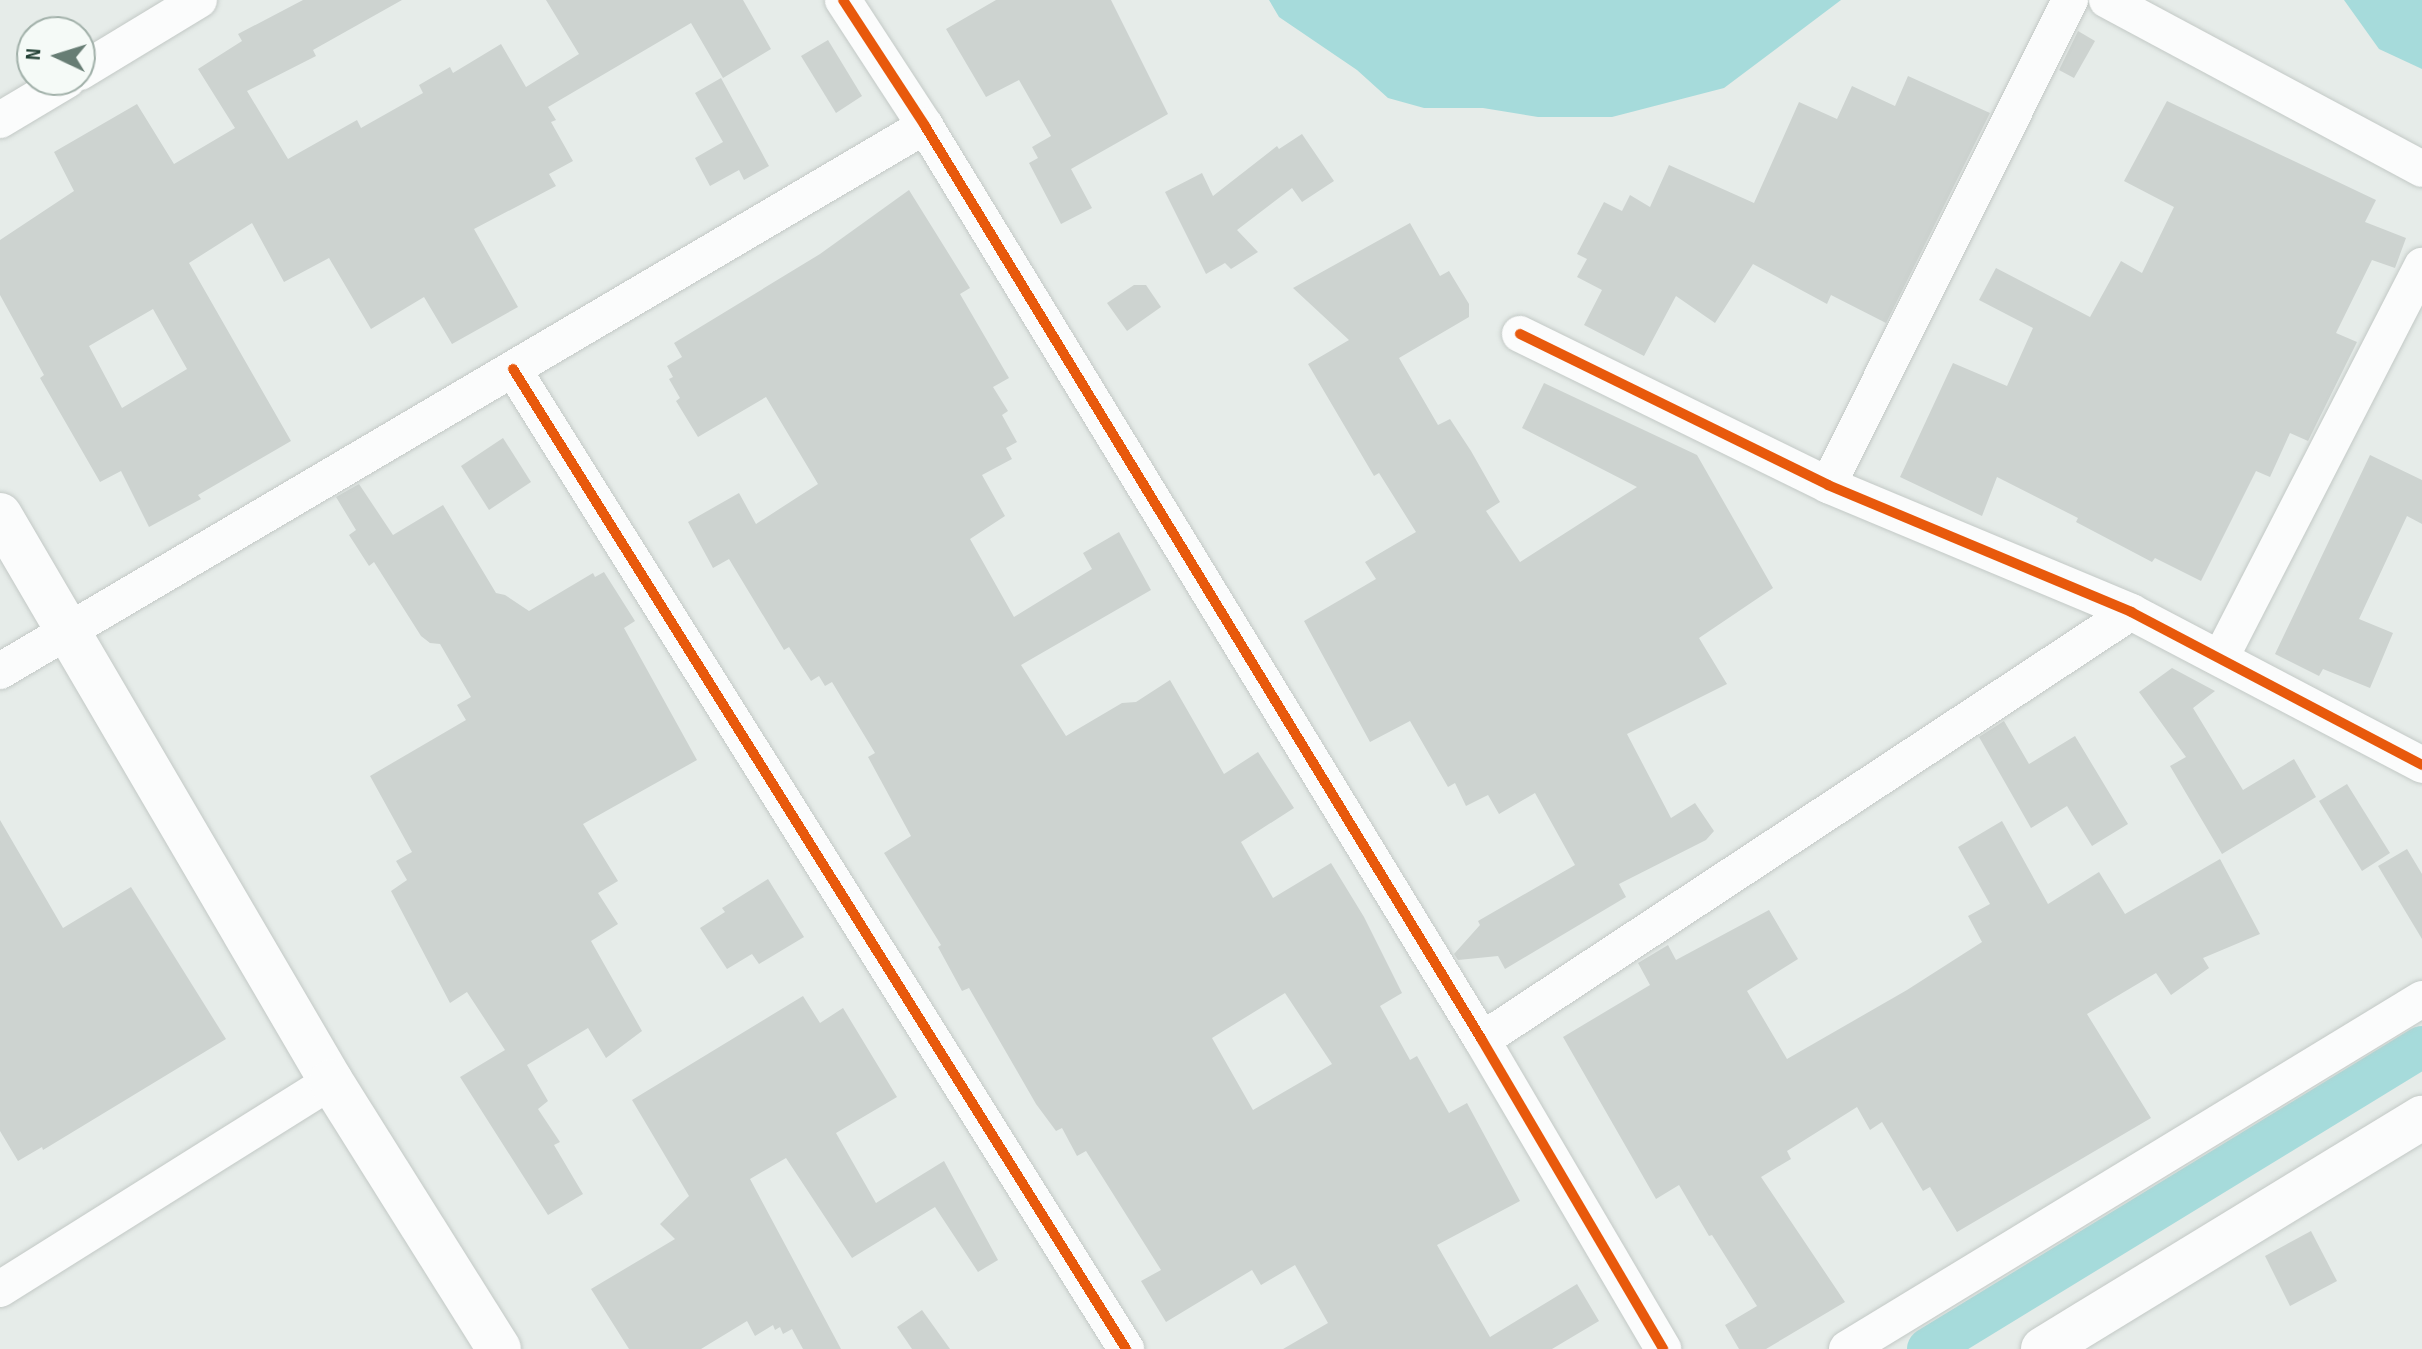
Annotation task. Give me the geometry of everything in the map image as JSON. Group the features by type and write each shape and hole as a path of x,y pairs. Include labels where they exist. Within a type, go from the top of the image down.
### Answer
{"street":[{"path":"96,62 199,0"},
{"path":"843,0 925,126 1482,1040 1663,1349"},
{"path":"1828,485 2070,0"},
{"path":"2107,0 2422,169"},
{"path":"0,120 40,96"},
{"path":"0,671 925,126"},
{"path":"2221,657 2422,266"},
{"path":"1520,334 1828,485 2131,612 2422,765"},
{"path":"513,369 1126,1349"},
{"path":"0,515 331,1081 499,1349"},
{"path":"1482,1040 2131,612"},
{"path":"1847,1349 2422,999"},
{"path":"0,1289 331,1081"},
{"path":"2043,1349 2422,1118"}],"water":[{"path":"1269,0 1841,0 1724,88 1612,117 1538,117 1483,108 1424,108 1388,98 1357,70 1279,17"},
{"path":"2344,0 2422,0 2422,69 2379,49"}],"building":[{"path":"303,0 402,0 313,50 316,56 247,91 288,159 357,120 361,128 423,93 419,85 450,67 453,73 501,44 526,87 579,54 546,0 743,0 771,49 723,78 691,23 548,107 556,120 551,122 573,161 549,174 556,186 474,229 518,307 452,344 424,297 371,329 329,258 284,282 252,223 189,263 291,441 198,495 201,499 149,527 121,471 100,482 40,378 44,375 0,295 0,240 74,191 54,152 137,104 174,164 235,128 198,69 242,41 238,34","holes":["153,309 187,369 122,408 89,346"]},
{"path":"996,0 1111,0 1168,114 1071,169 1092,208 1061,224 1029,163 1038,158 1032,147 1051,136 1019,80 986,97 946,29"},
{"path":"2078,31 2095,41 2074,78 2059,70"},
{"path":"828,40 862,96 836,113 801,56"},
{"path":"1908,76 1990,113 1886,323 1831,295 1827,304 1753,264 1715,323 1676,296 1644,356 1584,325 1602,290 1577,277 1587,259 1577,254 1604,202 1622,211 1630,195 1650,207 1669,165 1754,203 1799,102 1837,119 1852,86 1895,106"},
{"path":"721,78 769,166 744,180 739,170 710,186 695,158 723,142 695,93"},
{"path":"2167,101 2376,200 2365,222 2406,238 2395,268 2372,260 2336,333 2357,342 2308,441 2290,433 2270,477 2256,471 2201,581 2155,558 2152,562 2076,522 2078,518 1997,477 1982,516 1900,477 1953,363 2007,386 2033,328 1979,300 1996,268 2090,317 2121,261 2142,273 2174,207 2124,181"},
{"path":"1302,134 1334,181 1302,202 1292,188 1237,230 1258,252 1231,269 1225,263 1206,274 1165,192 1202,173 1213,196 1277,146 1279,149"},
{"path":"909,190 970,288 960,294 1009,378 993,387 1008,411 1002,415 1017,442 1006,448 1012,459 982,475 1005,516 970,539 1014,617 1092,569 1083,553 1119,532 1151,590 1021,665 1066,736 1122,703 1136,702 1170,680 1224,774 1258,752 1294,808 1241,842 1273,898 1331,863 1364,917 1402,993 1380,1006 1410,1060 1417,1056 1449,1113 1467,1103 1520,1201 1437,1245 1490,1337 1577,1284 1599,1321 1552,1349 1283,1349 1328,1323 1295,1265 1261,1285 1252,1270 1166,1322 1141,1281 1161,1270 1086,1151 1077,1156 1062,1128 1056,1131 1036,1104 969,988 962,991 938,947 941,945 884,853 911,836 868,757 875,753 832,682 825,686 819,676 811,681 789,647 784,650 729,559 713,568 688,522 739,493 756,524 818,484 766,397 698,437 676,401 680,398 669,379 673,377 667,366 682,357 674,343 820,254","holes":["1285,993 1332,1064 1253,1110 1212,1038"]},
{"path":"1410,223 1440,276 1449,271 1469,304 1469,317 1399,358 1438,425 1450,419 1471,451 1500,502 1486,511 1520,562 1637,487 1522,428 1544,383 1697,455 1773,588 1699,638 1727,684 1627,734 1671,818 1695,803 1714,831 1706,840 1619,884 1626,897 1505,969 1498,956 1458,960 1454,954 1480,925 1478,921 1575,865 1535,793 1499,814 1488,795 1466,806 1455,783 1448,787 1410,721 1370,742 1304,621 1376,579 1365,562 1416,532 1379,473 1374,476 1308,364 1349,340 1293,288"},
{"path":"1134,285 1146,285 1161,307 1127,331 1107,303"},
{"path":"503,438 531,482 489,510 461,466"},
{"path":"2370,455 2422,480 2422,524 2407,516 2359,619 2393,633 2370,688 2323,669 2319,676 2275,654"},
{"path":"359,484 393,535 443,505 496,593 505,595 529,611 593,573 595,577 604,572 635,621 624,628 697,760 583,824 618,881 598,893 618,924 591,941 642,1031 606,1058 588,1028 527,1065 548,1101 538,1109 560,1142 554,1145 583,1194 548,1215 460,1077 505,1050 467,992 450,1003 391,891 407,880 396,861 412,852 370,776 466,720 457,705 471,697 440,644 430,643 421,636 374,562 369,566 349,535 356,530 336,497"},
{"path":"2172,668 2215,691 2193,708 2243,790 2294,759 2316,797 2222,854 2170,766 2186,757 2139,692"},
{"path":"2004,721 2029,764 2075,736 2128,824 2092,846 2067,806 2031,828 1979,737"},
{"path":"2347,784 2390,853 2362,871 2319,801"},
{"path":"0,820 63,928 131,887 226,1039 43,1150 42,1147 18,1161 0,1131"},
{"path":"2002,821 2048,904 2099,872 2125,914 2220,859 2260,934 2203,958 2209,968 2171,995 2156,973 2087,1014 2151,1118 1957,1232 1930,1187 1923,1191 1882,1122 1870,1130 1857,1107 1787,1151 1791,1159 1761,1177 1845,1302 1766,1349 1739,1349 1725,1325 1757,1306 1712,1235 1709,1236 1679,1185 1656,1199 1563,1037 1650,985 1638,963 1668,945 1676,960 1769,910 1798,959 1747,991 1787,1059 1907,990 1982,942 1968,916 1990,904 1958,847"},
{"path":"2407,849 2422,874 2422,939 2378,866"},
{"path":"768,879 804,937 759,964 752,954 727,969 700,928 725,912 722,908"},
{"path":"803,996 820,1023 843,1008 897,1097 836,1133 876,1203 944,1161 998,1260 978,1272 935,1207 852,1258 786,1158 750,1179 841,1349 803,1349 792,1329 783,1334 780,1327 775,1330 773,1325 755,1336 747,1321 701,1349 629,1349 591,1289 675,1239 660,1224 689,1196 632,1100"},
{"path":"2311,1231 2337,1281 2290,1306 2265,1256"},
{"path":"922,1310 950,1349 912,1349 897,1327"}],"waterway":[{"path":"1928,1349 2422,1047"}],"cycle path":[{"path":"843,0 925,126 1482,1040 1663,1349"},
{"path":"1520,334 1828,485 2131,612 2422,765"},
{"path":"513,369 1126,1349"}]}
